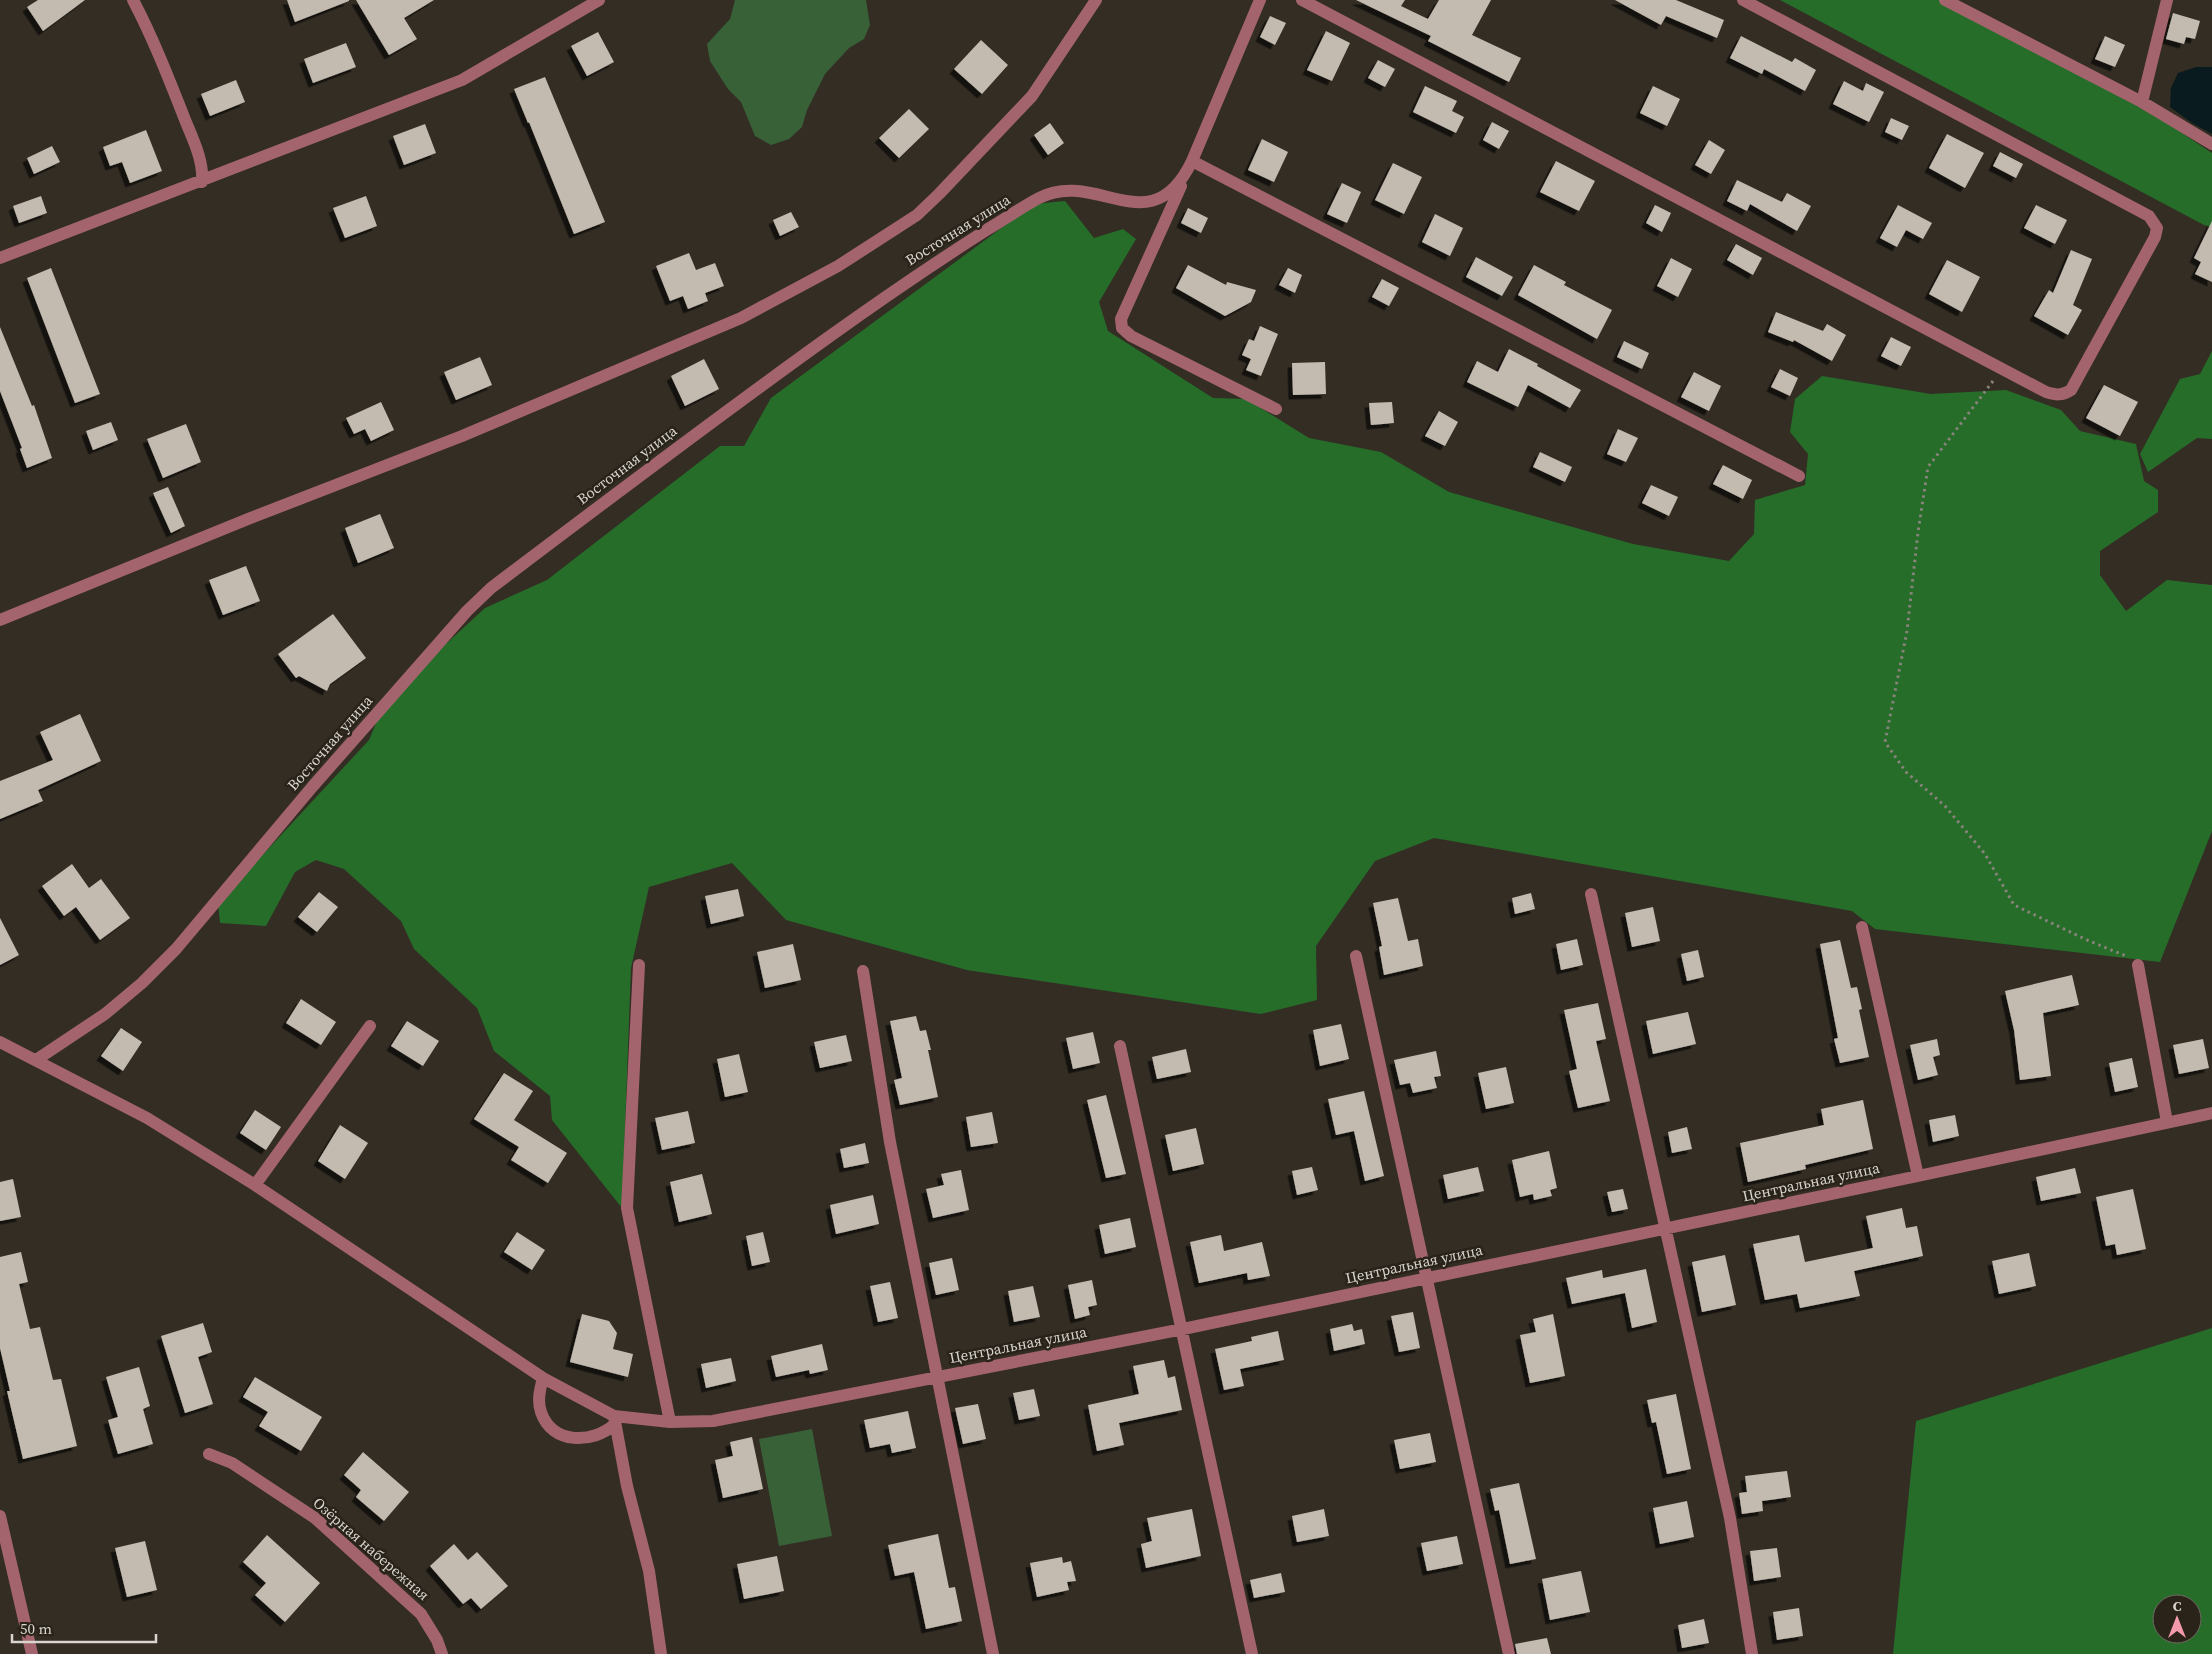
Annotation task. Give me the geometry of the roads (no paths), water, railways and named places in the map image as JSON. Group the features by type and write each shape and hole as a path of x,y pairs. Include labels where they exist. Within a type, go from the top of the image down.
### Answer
{"street":[{"path":"133,0 147,27 196,149 202,172 202,182"},
{"path":"0,258 202,182 462,80 599,0"},
{"path":"0,620 239,522 462,436 741,318 838,266 917,216 939,194 1032,96 1096,0"},
{"name":"Восточная улица","path":"36,1060 105,1014 142,983 176,949 313,786 467,611 491,588 713,420 921,271 1041,197 1067,191 1084,191 1120,201 1142,202 1164,197 1185,177 1260,0"},
{"path":"1302,0 2046,392 2056,395 2065,394 2071,390 2154,237 2157,228 2150,216 1743,0"},
{"path":"1945,0 2142,102 2212,144"},
{"path":"2142,102 2167,0"},
{"path":"1192,161 1799,476"},
{"path":"1185,177 1121,319 1122,328 1130,336 1276,410"},
{"path":"1591,894 1730,1518 1752,1654"},
{"path":"1862,927 1918,1176"},
{"path":"1356,956 1509,1654"},
{"path":"639,964 628,1208 670,1422"},
{"path":"2138,965 2167,1122"},
{"path":"863,971 890,1142 993,1654"},
{"path":"255,1185 370,1026"},
{"path":"0,1042 147,1118 255,1185 543,1378 616,1419"},
{"path":"1120,1046 1252,1654"},
{"name":"Центральная улица","path":"616,1419 670,1422 713,1421 1183,1330 1918,1176 2212,1112"},
{"path":"543,1378 538,1394 540,1412 550,1429 575,1439 590,1439 606,1432 616,1419"},
{"path":"616,1419 628,1486 650,1571 661,1654"},
{"name":"Озёрная набережная","path":"209,1454 232,1462 315,1518 421,1614 437,1640 442,1654"},
{"path":"0,1516 32,1654"}]}
